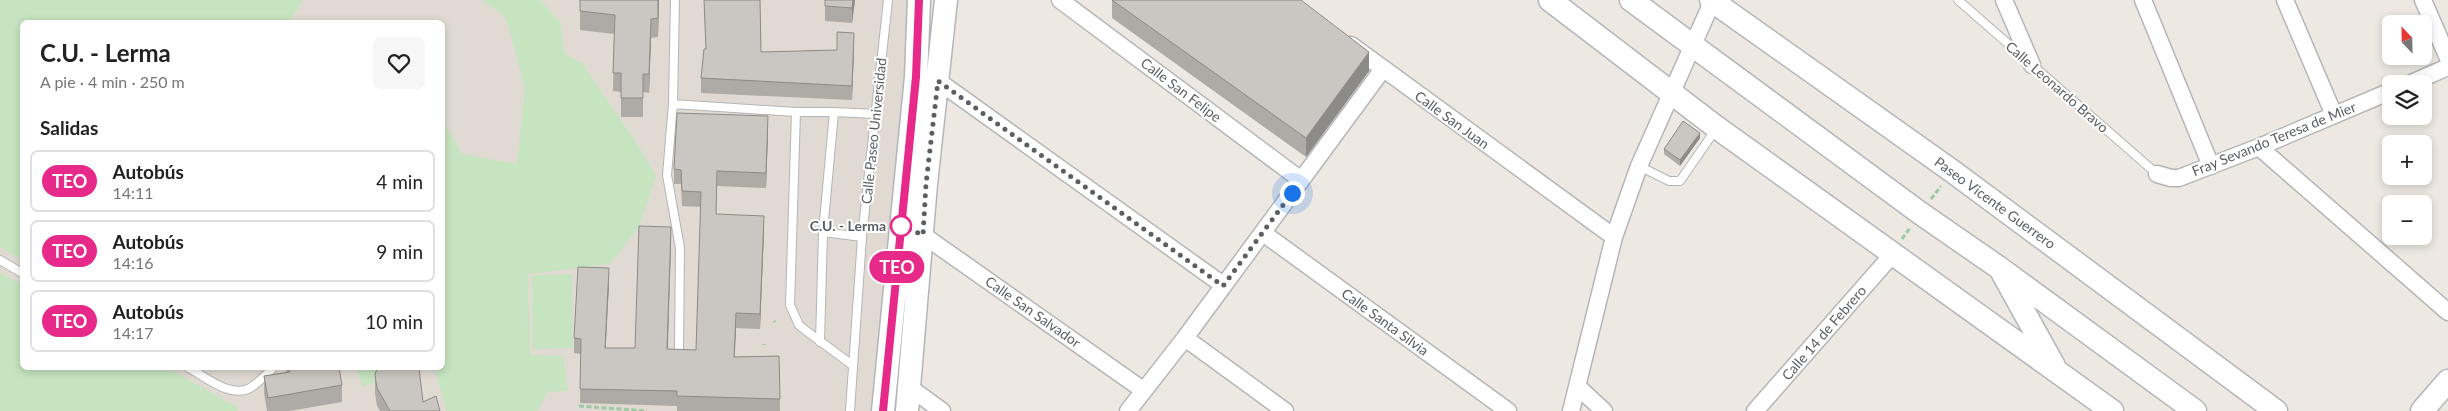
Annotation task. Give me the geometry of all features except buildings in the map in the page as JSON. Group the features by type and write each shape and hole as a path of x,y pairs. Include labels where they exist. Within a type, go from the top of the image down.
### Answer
{"main road":[{"path":"883,411 916,77 919,0"},
{"path":"907,411 926,184 946,0"},
{"path":"1550,0 1716,127 1892,255 2058,372 2107,410"},
{"path":"1631,0 1920,214 1998,267 2195,411"},
{"name":"Paseo Vicente Guerrero","path":"1712,0 1952,171 2276,411"},
{"path":"1998,267 2058,372"},
{"path":"2422,411 2448,381"}],"street":[{"name":"Calle San Felipe","path":"1060,0 1082,6 1302,180"},
{"path":"1572,411 1614,237 1639,166 1712,0"},
{"path":"2004,0 2032,65"},
{"path":"2143,0 2211,166"},
{"path":"2285,0 2334,115"},
{"path":"2424,0 2448,58"},
{"name":"Calle San Juan","path":"1338,34 1383,69 1614,237"},
{"path":"2430,75 2448,67"},
{"path":"1128,411 1185,338 1383,69"},
{"path":"938,81 1223,286"},
{"name":"Fray Sevando Teresa de Mier","path":"2156,174 2179,178 2382,95"},
{"path":"2258,147 2448,312"},
{"name":"Calle Santa Silvia","path":"1263,233 1508,411"},
{"name":"Calle San Salvador","path":"923,235 1143,390"},
{"name":"Calle 14 de Febrero","path":"1755,411 1892,255"},
{"path":"1185,338 1284,411"},
{"path":"1578,386 1604,411"},
{"path":"909,387 942,411"}],"lane":[{"path":"675,0 674,104 667,175 680,248 679,348"},
{"name":"Calle Paseo Universidad","path":"850,411 851,364 862,237 888,0"},
{"name":"Calle Leonardo Bravo","path":"1958,0 2156,174"},
{"path":"674,104 796,112 876,114"},
{"path":"796,112 790,306 799,325 851,364"},
{"path":"820,342 823,232 834,112"},
{"path":"1639,166 1669,181 1680,181 1716,127"},
{"path":"823,232 862,237"},
{"path":"0,260 20,272"},
{"path":"193,370 225,388 236,391 253,387 271,370"}],"path":[{"path":"579,406 647,411"}],"shaded area":[{"path":"0,0 911,0 902,123 873,411 0,411"}],"green space":[{"path":"0,0 303,0 290,20 20,20 20,259 0,247"},
{"path":"482,0 540,0 561,23 564,53 582,63 641,150 656,176 639,227 610,264 528,274 530,355 563,356 568,391 548,392 537,411 447,411 435,370 445,370 445,124 462,154 517,164 525,88 506,18"},
{"path":"0,273 20,283 20,370 172,370 238,408 238,411 0,411"},
{"path":"572,274 573,348 533,349 532,275"},
{"path":"357,370 405,370 363,387"}],"bus line":[{"name":"TEO","path":"883,411 916,77 919,0"}],"place":[{"name":"C.U. - Lerma","path":"901,226"}],"route":[{"path":"901,226 923,235 926,184 932,146 938,81 1223,286 1292,193"}]}
